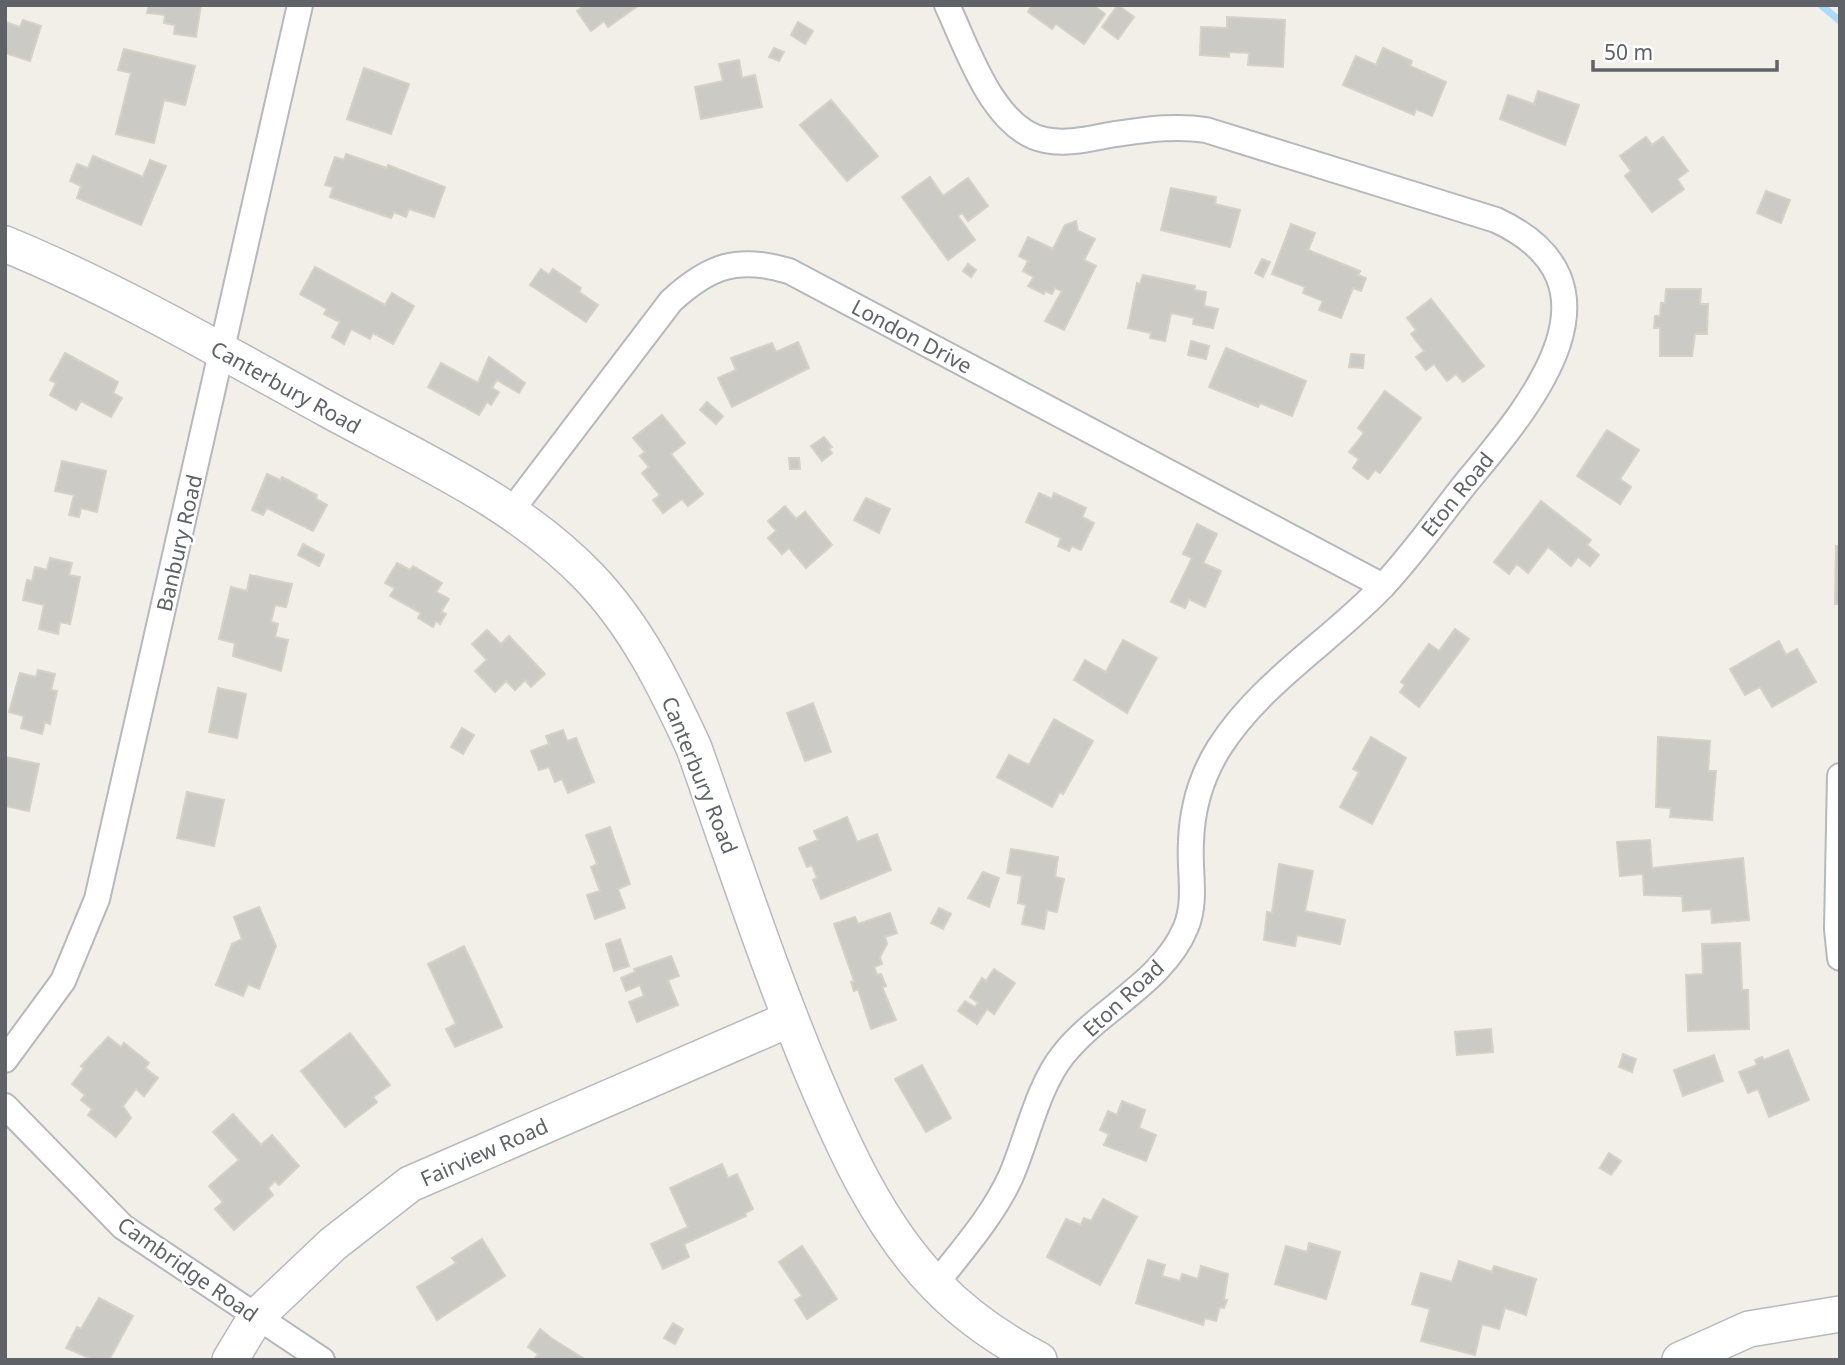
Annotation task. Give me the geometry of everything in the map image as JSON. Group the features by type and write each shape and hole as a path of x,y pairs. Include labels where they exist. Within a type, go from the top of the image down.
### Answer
{"street":[{"name":"Banbury Road","path":"5,1060 63,981 97,899 300,5"},
{"name":"Eton Road","path":"936,1284 991,1211 1009,1180 1050,1075 1063,1054 1151,975 1185,928 1191,908 1191,842 1195,805 1203,776 1220,747 1275,682 1383,586 1489,456 1545,380 1563,333 1560,285 1551,262 1538,245 1519,230 1496,219 1206,130 1162,128 1060,142 1042,140 1006,116 990,96 947,5"},
{"name":"Canterbury Road","path":"5,244 132,301 512,510 589,577 615,606 656,671 694,748 790,1018 851,1159 883,1214 936,1284 1002,1340 1039,1360"},
{"name":"London Drive","path":"512,510 671,300 725,265 744,262 789,271 1383,586"},
{"path":"1840,776 1837,929 1840,958"},
{"name":"Fairview Road","path":"230,1360 256,1317 333,1244 410,1184 790,1018"},
{"name":"Cambridge Road","path":"5,1106 123,1227 322,1360"},
{"path":"1680,1360 1749,1329 1840,1314"}],"building":[{"path":"149,5 201,5 196,37 174,34 175,25 164,23 165,15 147,13"},
{"path":"585,5 639,5 608,27 604,21 591,31 577,11"},
{"path":"1032,5 1093,5 1105,14 1084,44 1056,24 1052,29 1028,12"},
{"path":"1118,5 1134,17 1118,39 1102,27"},
{"path":"1227,17 1285,20 1283,67 1248,65 1249,53 1229,52 1229,57 1200,55 1201,27 1227,28"},
{"path":"23,20 41,26 30,61 5,53 5,22 20,27"},
{"path":"798,22 813,31 805,44 791,35"},
{"path":"774,48 784,52 779,61 769,57"},
{"path":"1383,48 1412,61 1410,66 1446,82 1432,116 1416,109 1414,115 1343,85 1356,56 1376,65"},
{"path":"124,49 195,66 185,105 164,100 154,143 116,134 131,73 118,70"},
{"path":"739,60 742,78 755,75 762,107 701,119 695,87 723,81 719,64"},
{"path":"364,68 409,84 391,134 347,119"},
{"path":"1538,91 1579,105 1565,145 1500,119 1508,95 1534,104"},
{"path":"831,100 878,156 847,181 800,125"},
{"path":"1646,137 1652,145 1663,137 1688,171 1677,179 1684,189 1652,212 1625,176 1631,171 1620,156"},
{"path":"346,154 387,168 388,165 445,187 434,217 409,209 406,217 394,212 391,218 330,197 333,187 325,185 335,157 344,160"},
{"path":"93,156 143,177 150,160 166,166 141,225 77,198 81,186 70,181 77,164 88,168"},
{"path":"930,177 943,196 968,178 988,206 968,221 962,213 958,216 975,240 948,260 902,197"},
{"path":"1171,188 1216,197 1215,204 1240,210 1230,247 1161,230"},
{"path":"1766,191 1790,200 1781,223 1757,213"},
{"path":"1076,221 1078,231 1095,239 1084,260 1096,266 1064,330 1045,321 1062,291 1055,288 1052,294 1045,291 1044,294 1028,286 1034,277 1023,271 1028,261 1019,256 1028,237 1053,249 1065,225"},
{"path":"1291,224 1315,233 1308,250 1360,271 1358,275 1366,278 1361,291 1353,288 1341,318 1319,310 1323,301 1303,293 1305,287 1272,274"},
{"path":"1262,259 1270,262 1263,277 1255,273"},
{"path":"968,264 976,270 971,277 963,271"},
{"path":"315,267 385,305 392,293 414,306 393,344 373,333 370,339 351,329 344,344 332,337 340,322 324,314 327,309 300,294"},
{"path":"541,269 549,275 553,269 581,288 579,292 598,305 586,322 530,285"},
{"path":"1143,275 1195,286 1194,290 1206,292 1204,306 1218,309 1213,328 1193,324 1194,318 1171,313 1165,341 1150,338 1151,333 1128,328 1137,283 1140,284"},
{"path":"1666,289 1701,289 1700,304 1708,304 1707,334 1695,334 1692,356 1660,356 1660,328 1654,328 1655,316 1660,316"},
{"path":"1431,299 1484,366 1463,382 1456,374 1447,381 1434,364 1426,370 1416,357 1424,351 1411,334 1416,330 1407,318"},
{"path":"1191,341 1209,346 1206,359 1188,355"},
{"path":"798,342 809,368 732,407 718,378 736,370 731,358 772,343 776,352"},
{"path":"1226,348 1306,381 1292,416 1260,403 1258,407 1209,387"},
{"path":"65,353 118,382 113,393 122,398 111,417 81,401 76,410 50,395 56,383 50,380"},
{"path":"1351,354 1364,355 1363,368 1349,367"},
{"path":"489,357 525,383 519,393 497,380 492,388 499,392 491,405 487,402 479,415 428,387 441,363 478,383"},
{"path":"1385,391 1421,418 1380,473 1375,470 1368,479 1353,468 1359,459 1349,452 1364,433 1358,428"},
{"path":"707,402 723,416 716,424 700,410"},
{"path":"662,415 685,443 671,454 703,494 688,506 682,499 663,513 653,500 660,495 642,473 649,467 640,456 645,452 633,438"},
{"path":"1607,430 1639,450 1620,479 1631,487 1620,504 1577,476"},
{"path":"824,437 832,447 829,449 832,453 822,461 811,446"},
{"path":"789,458 799,458 800,469 790,469"},
{"path":"62,461 106,471 97,512 81,508 79,517 69,515 74,495 55,491"},
{"path":"267,474 280,480 282,477 317,495 316,499 327,505 313,531 267,508 263,515 252,510"},
{"path":"1039,493 1052,499 1054,493 1086,508 1082,517 1094,523 1081,550 1072,546 1069,551 1058,546 1061,538 1026,522"},
{"path":"866,498 890,509 879,533 854,520"},
{"path":"1541,501 1591,540 1587,545 1599,555 1590,566 1578,557 1571,566 1548,547 1528,573 1517,564 1509,574 1494,562"},
{"path":"785,506 796,519 805,512 832,545 806,568 789,548 782,554 768,538 776,531 768,521"},
{"path":"1197,524 1217,534 1203,563 1221,571 1205,607 1189,599 1185,608 1171,602 1192,558 1183,554"},
{"path":"303,544 324,555 319,566 298,555"},
{"path":"1836,546 1840,546 1840,604 1835,604"},
{"path":"50,558 72,563 69,575 80,577 70,624 60,622 58,634 39,629 44,605 23,600 27,580 32,581 35,567 47,570"},
{"path":"397,563 410,570 413,566 442,583 436,592 449,599 441,612 446,614 440,624 436,621 433,627 418,618 421,613 390,596 395,588 385,583"},
{"path":"250,575 292,584 286,607 275,605 271,622 278,624 275,637 288,640 281,671 233,656 235,643 219,639 231,587 247,591"},
{"path":"1455,629 1469,639 1419,707 1400,692 1405,685 1401,682 1429,644 1439,651"},
{"path":"487,630 501,644 509,636 545,674 531,687 525,680 515,690 506,681 495,692 475,671 487,660 472,644"},
{"path":"1123,640 1157,658 1127,713 1074,680 1085,660 1106,672"},
{"path":"1779,641 1786,655 1797,649 1816,682 1772,707 1760,687 1745,695 1730,669"},
{"path":"38,670 55,674 51,690 57,691 50,724 45,722 42,734 21,728 24,716 9,712 20,673 36,677"},
{"path":"218,688 246,694 237,738 209,732"},
{"path":"813,703 831,752 805,761 787,713"},
{"path":"1054,719 1093,741 1063,794 1060,792 1052,807 997,777 1009,755 1029,765"},
{"path":"462,728 474,735 463,754 451,747"},
{"path":"563,730 567,741 576,738 594,782 568,793 562,779 555,782 549,767 539,770 531,751 549,744 546,736"},
{"path":"1371,737 1406,758 1372,824 1340,807 1359,772 1353,769"},
{"path":"1658,737 1710,741 1708,771 1716,771 1712,820 1670,817 1671,808 1656,807"},
{"path":"5,751 6,757 39,764 29,811 5,806"},
{"path":"187,792 224,800 214,846 177,838"},
{"path":"847,817 857,842 877,834 891,870 821,899 813,880 817,878 812,865 807,867 799,848 818,840 814,831"},
{"path":"610,827 630,884 618,889 625,908 595,919 587,895 600,891 591,867 597,864 586,835"},
{"path":"1650,840 1652,868 1743,858 1749,920 1712,923 1711,909 1683,911 1682,896 1644,895 1643,874 1620,876 1617,842"},
{"path":"1011,849 1058,857 1055,877 1064,879 1057,912 1047,910 1044,929 1022,924 1026,905 1018,903 1022,876 1007,873"},
{"path":"1279,864 1313,871 1305,911 1345,920 1340,944 1297,935 1295,946 1264,940 1267,912 1272,913"},
{"path":"983,872 999,878 989,907 968,898"},
{"path":"259,907 276,946 259,989 248,984 243,996 216,985 232,944 242,939 234,917"},
{"path":"939,908 951,914 943,929 931,923"},
{"path":"890,913 897,933 885,937 887,944 880,957 882,964 874,967 877,975 881,974 886,986 882,987 896,1020 871,1029 858,989 854,991 851,982 854,981 834,924 855,917 858,924"},
{"path":"620,939 629,966 614,971 606,944"},
{"path":"1740,943 1742,990 1748,990 1749,1029 1688,1031 1686,975 1703,974 1702,944"},
{"path":"464,946 502,1027 455,1047 446,1029 456,1024 428,964"},
{"path":"671,956 679,976 668,980 678,1005 637,1022 629,1002 644,996 640,985 626,991 621,978 635,972 634,969"},
{"path":"994,969 1015,983 994,1014 987,1009 977,1024 958,1011 965,1001 975,1007 978,1003 970,997 982,978 986,981"},
{"path":"1491,1029 1493,1052 1457,1055 1455,1032"},
{"path":"350,1033 390,1085 373,1097 377,1102 345,1127 301,1071"},
{"path":"108,1037 121,1047 124,1043 149,1063 145,1068 158,1078 144,1096 136,1089 123,1106 131,1118 116,1137 88,1115 92,1109 81,1100 85,1095 72,1084 84,1068 81,1066"},
{"path":"1788,1050 1809,1100 1769,1117 1758,1089 1748,1093 1739,1072 1757,1065 1755,1060 1762,1057 1764,1060"},
{"path":"1623,1054 1636,1059 1632,1072 1619,1067"},
{"path":"1714,1055 1723,1081 1683,1096 1674,1070"},
{"path":"922,1065 951,1118 926,1132 895,1079"},
{"path":"1122,1101 1145,1110 1139,1128 1156,1135 1146,1161 1104,1145 1109,1134 1100,1130 1108,1111 1117,1115"},
{"path":"233,1114 261,1145 272,1135 299,1166 279,1185 275,1181 268,1188 273,1195 234,1230 215,1209 223,1202 209,1186 239,1160 213,1132"},
{"path":"1609,1153 1621,1161 1611,1175 1600,1168"},
{"path":"722,1164 728,1178 737,1174 753,1209 745,1213 746,1216 684,1244 689,1257 663,1269 651,1244 688,1227 670,1188"},
{"path":"1103,1199 1137,1217 1100,1285 1047,1257 1066,1219 1081,1225 1084,1218 1091,1221"},
{"path":"482,1239 505,1276 437,1320 417,1287 456,1263 452,1258"},
{"path":"1309,1243 1340,1252 1326,1299 1275,1284 1286,1246 1307,1252"},
{"path":"802,1246 837,1299 807,1319 795,1300 802,1296 779,1262"},
{"path":"1148,1260 1165,1265 1162,1276 1180,1281 1182,1274 1198,1279 1201,1266 1228,1274 1224,1300 1227,1300 1224,1308 1220,1307 1216,1321 1205,1318 1203,1325 1136,1303"},
{"path":"1459,1261 1492,1272 1494,1266 1536,1279 1526,1315 1505,1308 1499,1329 1482,1324 1475,1355 1421,1341 1430,1309 1412,1304 1421,1273 1452,1282"},
{"path":"99,1298 133,1316 109,1360 94,1360 66,1348 77,1327 81,1329"},
{"path":"673,1323 683,1329 675,1344 664,1338"},
{"path":"540,1329 586,1360 534,1360 538,1354 528,1347"}],"waterway":[{"path":"1821,5 1840,21"}]}
